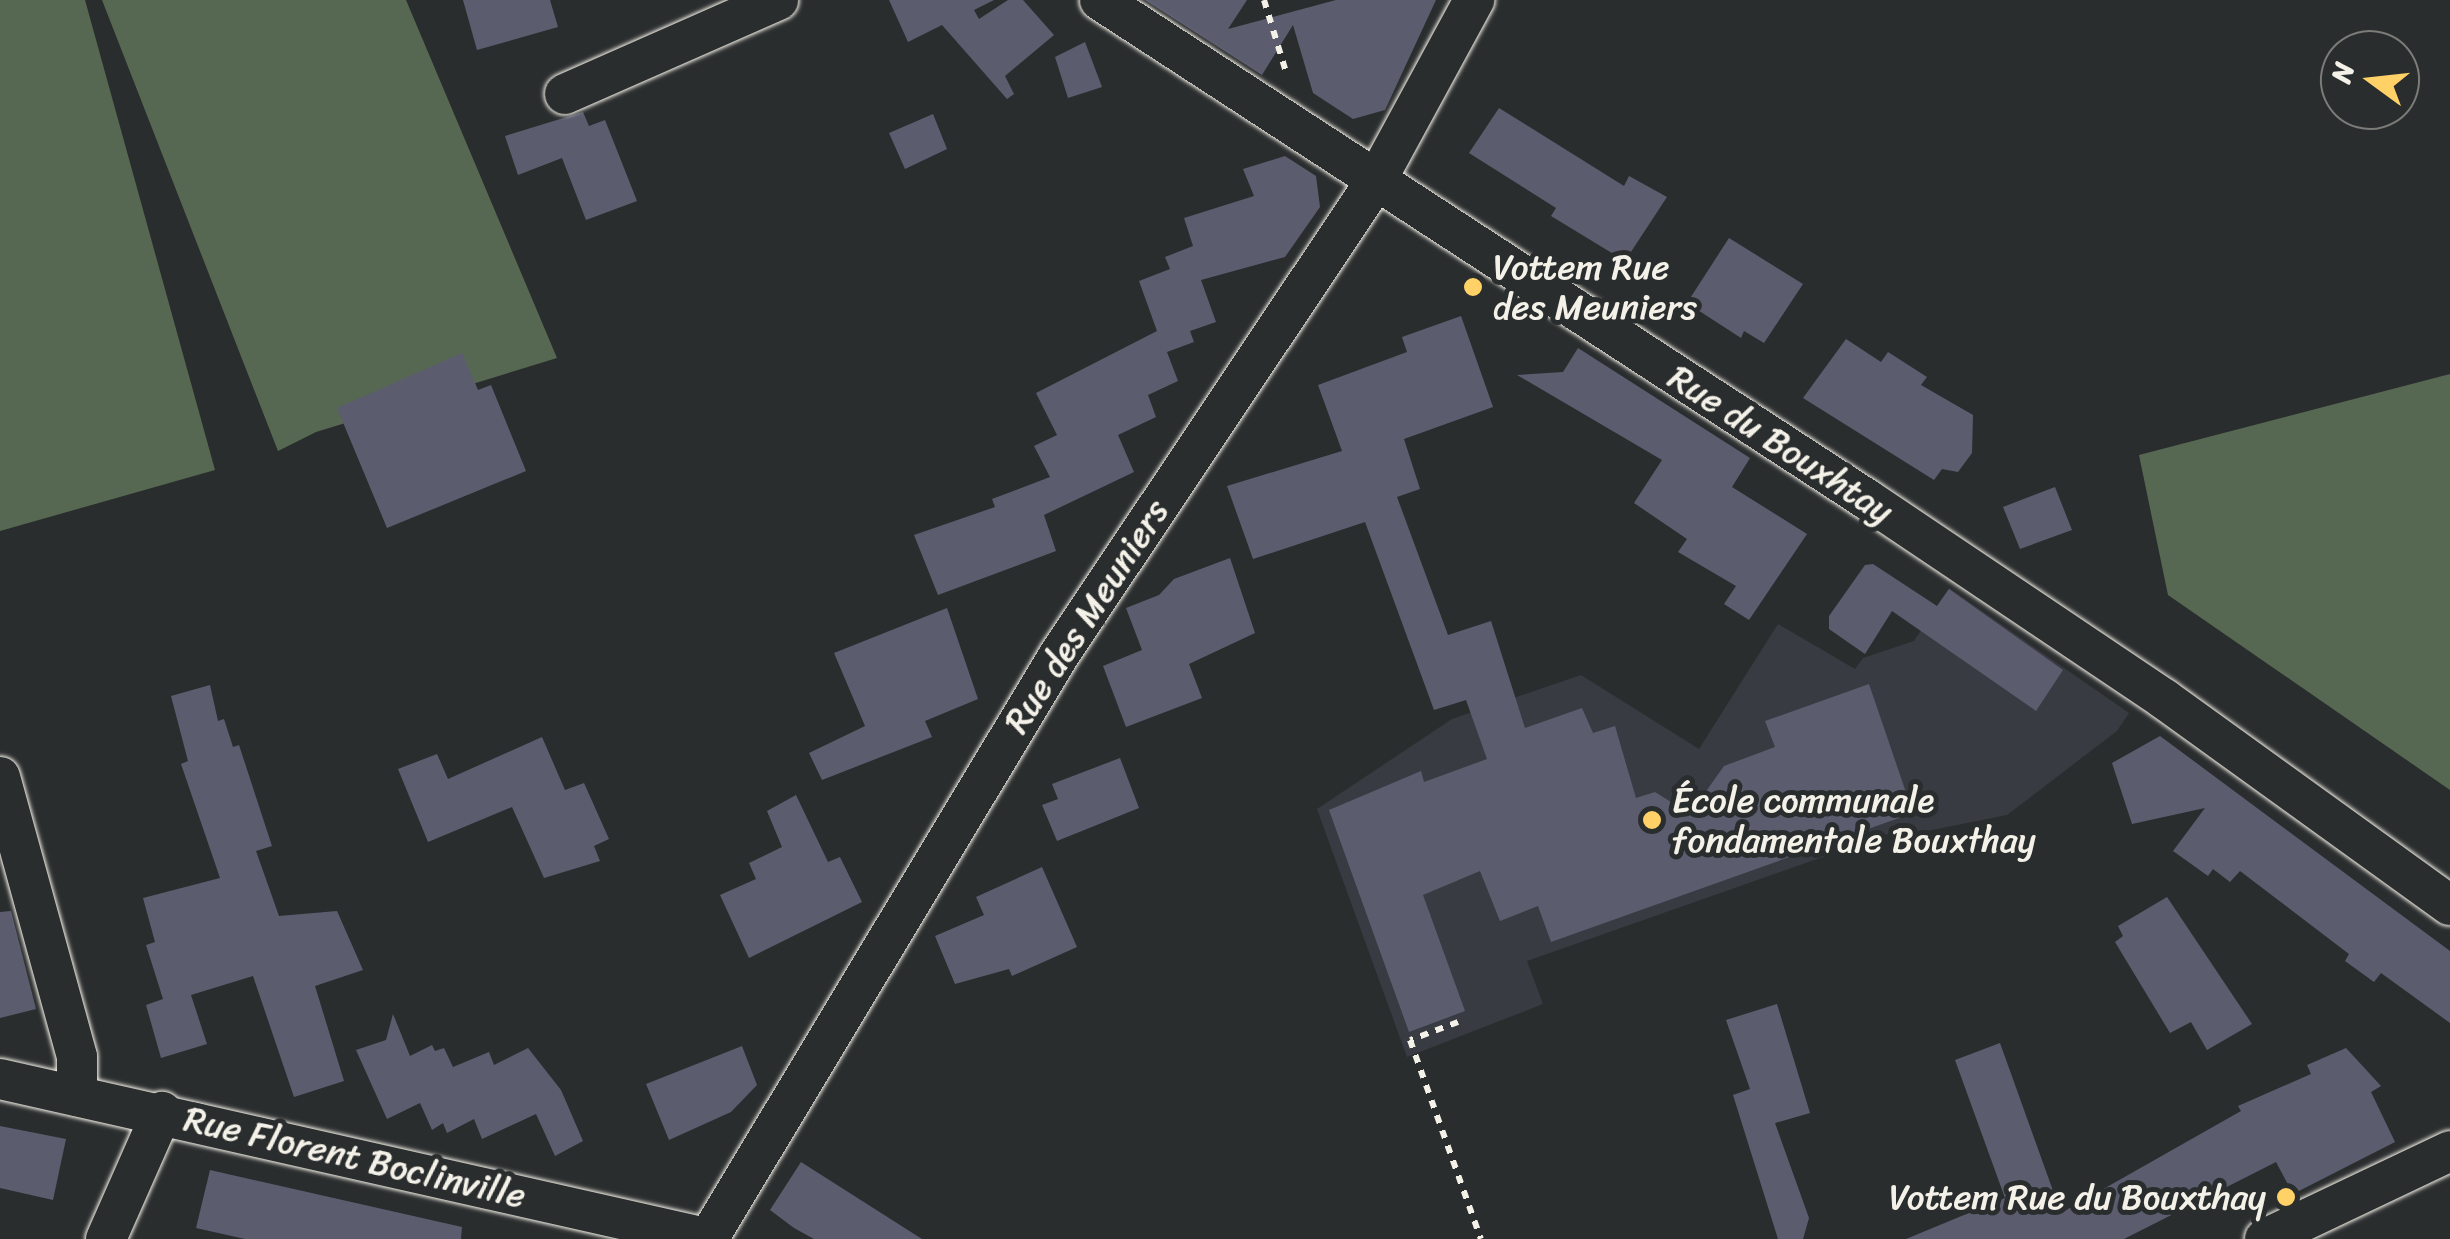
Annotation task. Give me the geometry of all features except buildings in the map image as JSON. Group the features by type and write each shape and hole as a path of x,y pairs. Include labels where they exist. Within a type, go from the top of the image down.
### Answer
{"street":[{"path":"566,94 778,0"},
{"name":"Rue du Bouxhtay","path":"1100,0 2132,677 2450,904"},
{"name":"Rue des Meuniers","path":"709,1239 1058,655 1377,179 1474,0"},
{"path":"0,777 76,1058 77,1096"},
{"name":"Rue Florent Boclinville","path":"0,1079 162,1112 709,1239"},
{"path":"106,1239 162,1112"},
{"path":"2266,1239 2450,1151"}],"path":[{"path":"1264,0 1291,93 1289,123"},
{"path":"1458,1022 1410,1040 1481,1239"}],"shaded area":[{"name":"École communale fondamentale Bouxthay","path":"1949,588 2129,713 2117,731 2007,815 1917,833 1914,825 1527,961 1543,1004 1407,1057 1317,809 1452,719 1581,675 1699,749 1778,624 1855,669 1863,658 1914,641"}],"green space":[{"path":"0,0 85,0 215,470 0,531"},
{"path":"102,0 406,0 557,358 316,432 278,451"},
{"path":"2450,374 2450,790 2168,595 2139,455"}],"place":[{"name":"Vottem Rue des Meuniers","path":"1473,287"},
{"name":"École communale fondamentale Bouxthay","path":"1652,820"},
{"name":"Vottem Rue du Bouxthay","path":"2286,1197"}]}
